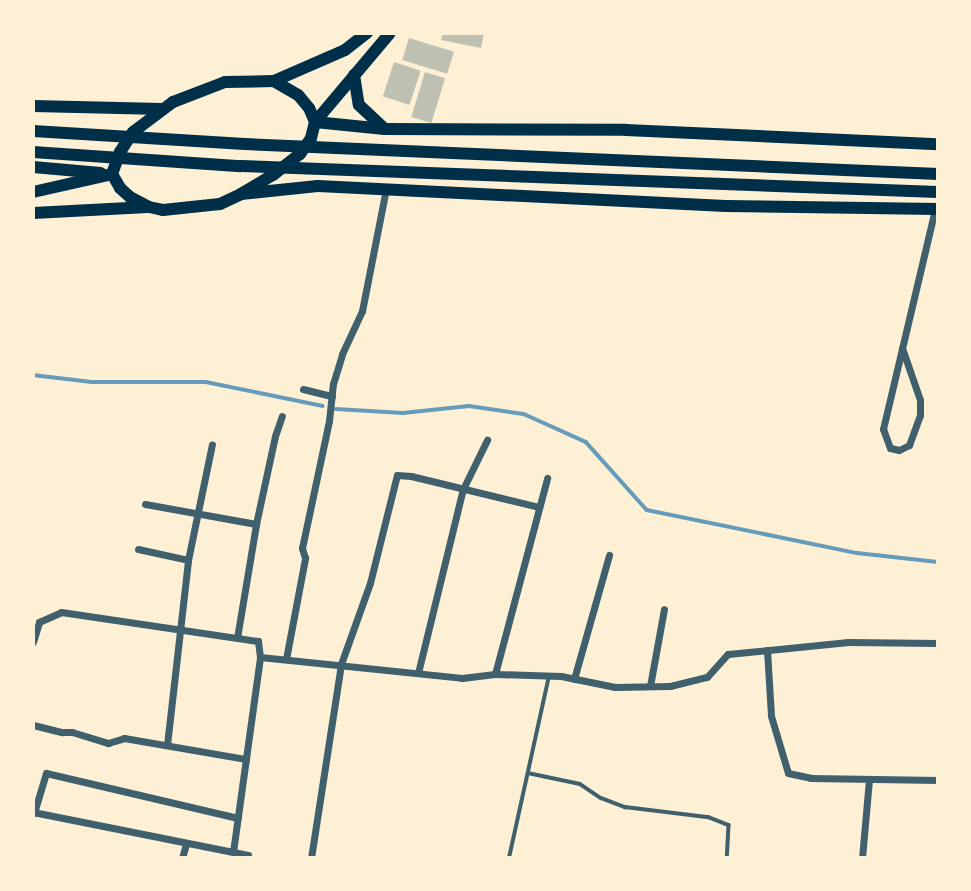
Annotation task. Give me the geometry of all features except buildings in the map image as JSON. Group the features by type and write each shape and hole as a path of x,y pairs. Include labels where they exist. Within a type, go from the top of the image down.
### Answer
{"highway":[{"path":"149,207 120,188 112,174 120,152 133,132 162,109 200,90 225,82 274,81 345,50 367,33"},
{"path":"33,214 149,207 183,210 220,204 241,194 273,175 300,153 311,138 315,122 390,33"},
{"path":"354,75 359,105 385,129"},
{"path":"274,81 298,95 309,108 315,122"},
{"path":"33,106 162,109"},
{"path":"315,122 385,129 626,130 938,144"},
{"path":"33,131 938,174"},
{"path":"33,152 241,166 938,192"},
{"path":"33,167 112,174"},
{"path":"33,192 112,174"},
{"path":"241,194 318,186 726,206 936,209"}],"street":[{"path":"286,659 305,558 302,548 332,396 342,354 362,311 386,188"},
{"path":"902,348 920,400 920,415 909,445 899,450 890,448 883,429 902,348 936,209"},
{"path":"303,389 332,396"},
{"path":"237,638 256,524 275,436 282,416"},
{"path":"418,673 463,489 487,440"},
{"path":"167,745 188,560 212,444"},
{"path":"311,858 341,664 370,583 397,475 411,476 539,507"},
{"path":"495,674 547,478"},
{"path":"145,504 256,524"},
{"path":"138,549 188,560"},
{"path":"575,679 609,555"},
{"path":"650,686 664,609"},
{"path":"33,642 38,622 61,612 258,641 260,657 233,852"},
{"path":"260,657 462,678 495,674 549,676 615,687 670,686 707,677 728,654 848,642 938,643"},
{"path":"767,650 771,716 788,773 811,778 938,780"},
{"path":"33,725 72,732 108,743 124,738 246,759"},
{"path":"238,818 46,773 34,812 248,855 247,858"},
{"path":"862,858 869,780"},
{"path":"182,858 186,844"}],"lane":[{"path":"509,858 549,676"},
{"path":"528,773 580,784 601,798 625,807 708,817 729,825 727,858"}],"waterway":[{"path":"33,375 92,382 206,382 323,406"},
{"path":"336,409 403,413 469,406 524,414 586,442 647,510 857,553 938,562"}]}
